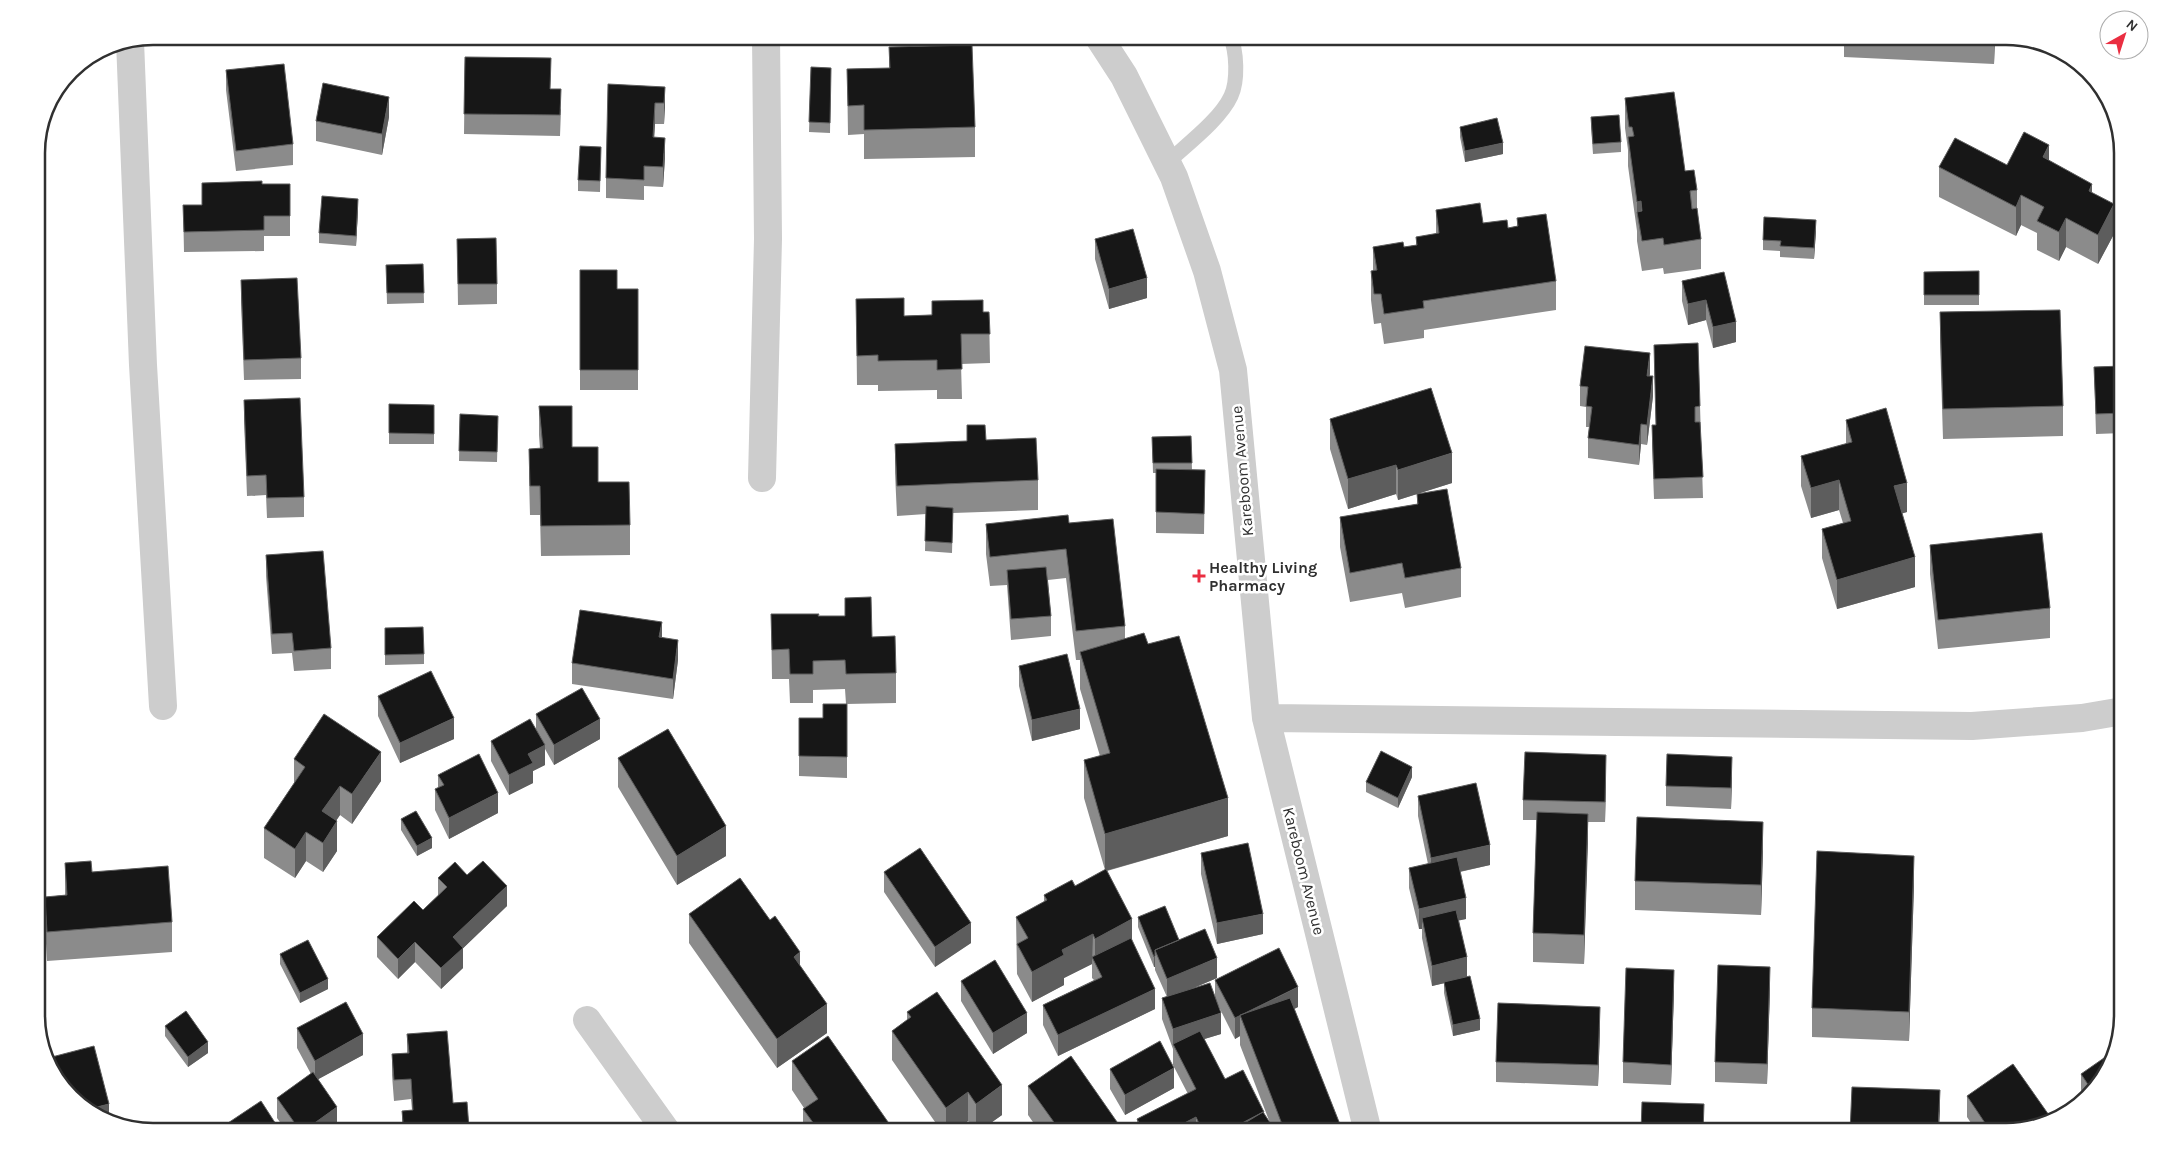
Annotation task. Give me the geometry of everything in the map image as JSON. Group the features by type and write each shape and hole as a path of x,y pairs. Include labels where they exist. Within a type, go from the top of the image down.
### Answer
{"street":[{"path":"762,478 768,239 766,45"},
{"name":"Kareboom Avenue","path":"1104,45 1124,76 1174,178 1207,271 1233,370 1266,718 1366,1123"},
{"path":"130,48 143,365 164,706"},
{"path":"1266,718 1972,726 2082,718 2114,713"},
{"path":"588,1020 661,1123"}],"lane":[{"path":"1167,163 1218,114 1232,96 1236,49 1234,45"}],"building":[{"path":"972,45 975,127 864,130 864,105 848,106 847,69 890,68 889,47"},
{"path":"465,57 551,58 550,89 561,89 560,115 464,114"},
{"path":"284,64 293,144 236,151 226,70"},
{"path":"811,67 831,68 830,123 809,122"},
{"path":"323,83 389,97 382,134 316,121"},
{"path":"608,84 665,87 664,103 655,103 653,137 665,138 663,167 644,166 644,180 606,178"},
{"path":"1674,92 1685,171 1694,170 1697,190 1690,191 1692,209 1697,208 1701,239 1664,245 1663,238 1642,241 1637,212 1642,211 1641,201 1637,202 1628,137 1634,136 1632,127 1629,127 1625,98"},
{"path":"1619,115 1621,142 1593,144 1591,117"},
{"path":"1497,118 1503,143 1465,151 1460,127"},
{"path":"2024,132 2049,145 2043,157 2092,184 2089,191 2114,204 2098,235 2066,218 2059,232 2037,221 2044,207 2021,195 2016,207 1939,167 1955,138 2007,165"},
{"path":"580,146 601,147 600,181 578,180"},
{"path":"262,181 262,184 290,184 290,216 264,216 264,230 184,232 183,205 202,205 202,183"},
{"path":"322,196 358,199 356,236 319,233"},
{"path":"1480,203 1483,223 1507,220 1508,228 1518,226 1517,218 1546,214 1556,281 1423,301 1424,308 1384,314 1381,294 1374,294 1371,271 1377,270 1373,247 1403,242 1404,247 1417,245 1416,237 1439,233 1436,210"},
{"path":"1764,217 1816,220 1814,248 1780,246 1781,241 1763,240"},
{"path":"1133,229 1147,278 1109,289 1095,239"},
{"path":"496,238 497,284 458,284 457,239"},
{"path":"423,264 424,293 387,293 386,265"},
{"path":"580,270 617,270 617,289 638,289 638,370 580,370"},
{"path":"1979,271 1979,295 1924,295 1924,272"},
{"path":"1724,272 1736,322 1713,327 1706,300 1688,304 1682,281"},
{"path":"297,278 301,358 244,360 241,280"},
{"path":"904,298 904,316 932,315 932,301 983,300 983,312 989,312 990,334 961,334 962,369 937,370 937,360 878,361 878,355 857,356 856,299"},
{"path":"2060,310 2063,406 1943,409 1940,312"},
{"path":"1698,343 1700,406 1695,407 1695,422 1700,422 1703,477 1654,479 1652,425 1656,425 1654,345"},
{"path":"1585,346 1650,353 1647,376 1653,376 1647,425 1641,424 1639,445 1588,438 1592,407 1586,406 1588,387 1580,386"},
{"path":"2114,366 2114,413 2096,414 2094,367"},
{"path":"1431,388 1452,453 1398,470 1396,465 1348,479 1330,419"},
{"path":"300,398 304,497 267,498 266,475 247,476 244,400"},
{"path":"389,404 434,405 434,434 389,433"},
{"path":"539,406 572,406 572,447 598,447 598,482 629,482 630,525 541,526 540,486 530,486 529,449 543,448"},
{"path":"1886,408 1907,483 1894,486 1915,557 1837,580 1822,529 1851,521 1839,480 1811,488 1801,456 1852,442 1846,420"},
{"path":"460,414 498,416 497,452 459,451"},
{"path":"967,425 985,425 986,440 1036,438 1038,480 897,486 895,444 967,441"},
{"path":"1191,436 1192,463 1153,463 1152,437"},
{"path":"1156,469 1205,470 1204,514 1156,512"},
{"path":"1447,489 1461,568 1405,578 1402,563 1350,573 1340,517 1418,504 1417,494"},
{"path":"926,506 953,508 952,543 925,541"},
{"path":"1068,515 1069,523 1113,519 1125,626 1076,631 1066,549 990,557 986,524"},
{"path":"2042,533 2050,608 1938,620 1930,545"},
{"path":"323,551 331,648 294,651 292,633 272,634 266,555"},
{"path":"1046,567 1051,616 1011,619 1007,570"},
{"path":"871,597 872,637 895,636 896,673 846,674 845,660 813,661 813,674 790,674 789,649 772,650 771,614 845,616 845,598"},
{"path":"580,610 662,622 659,637 678,640 673,679 572,663"},
{"path":"423,627 424,654 385,655 385,628"},
{"path":"1144,633 1148,644 1179,636 1228,798 1105,834 1084,760 1110,753 1080,652"},
{"path":"1067,654 1080,709 1032,720 1019,666"},
{"path":"431,671 454,718 400,743 378,696"},
{"path":"582,688 600,719 554,745 536,714"},
{"path":"823,704 847,704 847,757 799,756 799,718 823,718"},
{"path":"324,714 381,752 352,794 340,786 322,811 337,821 323,843 306,832 295,849 264,828 305,767 294,759"},
{"path":"530,719 545,745 528,754 533,763 509,775 491,741"},
{"path":"668,729 726,826 677,856 618,758"},
{"path":"1381,751 1412,767 1398,798 1366,782"},
{"path":"1525,752 1606,755 1605,802 1523,800"},
{"path":"479,754 498,793 449,818 435,789 444,785 438,775"},
{"path":"1667,754 1732,757 1731,788 1666,786"},
{"path":"1476,783 1490,845 1431,858 1418,796"},
{"path":"416,811 432,838 417,846 401,819"},
{"path":"1537,812 1588,814 1584,935 1533,933"},
{"path":"1637,817 1763,822 1761,885 1635,881"},
{"path":"1248,843 1263,914 1217,923 1201,853"},
{"path":"920,848 971,923 935,947 884,872"},
{"path":"1817,851 1914,856 1909,1012 1812,1008"},
{"path":"1457,857 1466,898 1419,909 1409,868"},
{"path":"91,861 92,872 168,866 172,922 47,932 45,897 67,895 65,863"},
{"path":"483,861 507,886 453,937 463,948 441,968 415,942 398,959 377,937 414,901 423,910 447,887 438,878 455,862 467,875"},
{"path":"1106,869 1132,919 1095,939 1093,934 1062,950 1064,955 1032,972 1017,944 1028,938 1016,917 1047,900 1044,895 1072,880 1075,886"},
{"path":"740,878 770,920 775,916 800,952 794,957 827,1004 777,1039 689,914"},
{"path":"1165,906 1179,940 1155,950 1154,957 1138,917"},
{"path":"1456,910 1467,957 1432,966 1422,918"},
{"path":"1205,929 1217,958 1167,979 1155,950"},
{"path":"1131,938 1155,989 1058,1035 1043,1005 1102,977 1092,957"},
{"path":"308,940 328,979 300,993 280,954"},
{"path":"1279,948 1298,987 1235,1018 1215,980"},
{"path":"995,960 1027,1013 993,1033 961,981"},
{"path":"1718,965 1770,967 1767,1064 1715,1062"},
{"path":"1626,968 1674,970 1671,1065 1623,1062"},
{"path":"1470,976 1480,1019 1453,1025 1444,982"},
{"path":"1210,983 1221,1013 1173,1029 1162,998"},
{"path":"937,992 1002,1085 976,1104 968,1092 946,1108 892,1031 911,1017 907,1012"},
{"path":"1290,998 1339,1123 1282,1123 1240,1015"},
{"path":"346,1002 363,1034 315,1061 297,1028"},
{"path":"1498,1003 1600,1007 1598,1065 1496,1062"},
{"path":"186,1011 208,1042 188,1057 165,1026"},
{"path":"447,1031 453,1103 467,1102 469,1123 403,1123 402,1111 413,1110 411,1079 394,1080 392,1054 409,1053 407,1034"},
{"path":"1200,1031 1225,1079 1243,1070 1264,1112 1242,1123 1199,1123 1196,1117 1184,1123 1139,1123 1137,1119 1196,1089 1173,1044"},
{"path":"828,1036 889,1123 813,1123 803,1109 818,1099 792,1061"},
{"path":"1160,1041 1174,1068 1125,1095 1110,1069"},
{"path":"94,1046 109,1104 97,1107 82,1096 63,1075 54,1057"},
{"path":"1071,1056 1118,1123 1055,1123 1028,1086"},
{"path":"2106,1057 2096,1075 2088,1085 2081,1074"},
{"path":"2013,1064 2048,1114 2020,1122 1985,1123 1967,1096"},
{"path":"313,1072 337,1107 315,1123 295,1123 277,1098"},
{"path":"1852,1087 1940,1090 1938,1123 1850,1123"},
{"path":"261,1101 275,1123 228,1123"},
{"path":"1642,1102 1704,1104 1703,1123 1641,1123"},
{"path":"1263,1112 1270,1123 1245,1123"}],"place":[{"name":"Healthy Living Pharmacy","path":"1199,576"}]}
